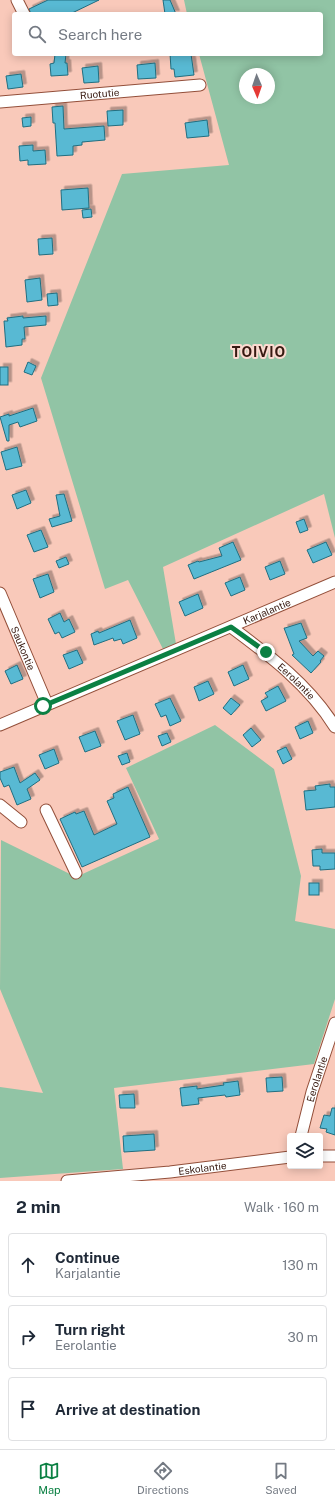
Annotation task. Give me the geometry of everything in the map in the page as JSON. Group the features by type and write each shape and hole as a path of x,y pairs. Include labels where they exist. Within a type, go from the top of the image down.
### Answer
{"street":[{"path":"17,0 23,12"},
{"name":"Ruotutie","path":"0,102 200,85"},
{"name":"Karjalantie","path":"0,725 335,582"},
{"name":"Saukontie","path":"0,593 47,704"},
{"name":"Eerolantie","path":"231,627 266,652 297,679 319,703 335,727"},
{"path":"0,805 20,822"},
{"path":"46,810 76,873"},
{"name":"Eerolantie","path":"302,1133 312,1092 335,1023"},
{"path":"323,1156 335,1156"},
{"name":"Eskolantie","path":"67,1181 170,1176 287,1157"}],"green space":[{"path":"184,0 335,0 335,538 324,494 163,567 176,644 163,649 128,580 105,589 41,378 122,174 229,165 200,56 323,56 323,12 187,12"},
{"path":"215,725 274,769 301,876 295,921 335,929 335,999 314,1064 114,1088 123,1169 0,1178 0,1087 43,1093 0,989 1,840 76,877 159,839 126,768"}],"building":[{"path":"48,0 99,0 74,12 30,12 29,9"},
{"path":"163,0 170,0 175,12 165,12"},
{"path":"55,56 66,56 65,63 67,63 68,75 51,76 50,64 54,63"},
{"path":"170,56 191,56 194,75 175,77 174,69 171,69"},
{"path":"155,63 156,78 138,79 137,65"},
{"path":"98,66 99,82 84,83 82,68"},
{"path":"21,74 23,87 8,89 6,76"},
{"path":"63,106 64,129 104,126 105,140 82,142 82,145 73,146 73,155 57,156 55,123 53,123 52,107"},
{"path":"123,110 123,125 108,126 107,111"},
{"path":"31,117 31,126 23,127 22,118"},
{"path":"207,120 209,136 187,138 185,123"},
{"path":"33,145 33,151 45,150 46,164 28,165 28,160 20,161 19,146"},
{"path":"88,188 89,208 62,210 61,190"},
{"path":"91,209 92,217 83,218 82,210"},
{"path":"52,238 53,254 39,255 38,239"},
{"path":"40,278 42,300 27,302 25,280"},
{"path":"57,293 58,305 48,306 47,294"},
{"path":"23,316 23,318 46,316 46,325 24,327 25,339 22,339 22,345 6,347 4,321 8,321 7,318"},
{"path":"28,362 36,366 32,375 24,372"},
{"path":"0,367 8,367 8,385 0,385"},
{"path":"33,408 37,421 20,427 18,422 9,425 9,441 7,441 0,417 9,414 9,416"},
{"path":"17,447 22,466 6,470 1,452"},
{"path":"26,490 31,503 17,509 12,495"},
{"path":"64,494 72,521 52,527 49,519 60,516 56,495"},
{"path":"304,519 308,530 300,533 296,522"},
{"path":"41,530 48,547 34,552 27,535"},
{"path":"233,542 241,560 194,579 188,565 198,561 222,556 219,548"},
{"path":"326,542 332,555 313,563 307,550"},
{"path":"66,557 69,564 59,568 56,561"},
{"path":"280,561 285,574 270,580 265,567"},
{"path":"48,574 54,592 40,598 33,579"},
{"path":"240,577 245,590 231,596 225,583"},
{"path":"198,594 203,608 185,616 179,602"},
{"path":"60,613 64,622 69,619 75,632 62,638 59,632 55,634 48,619"},
{"path":"130,620 137,638 123,644 121,639 114,641 113,638 94,645 91,634 98,631 99,633"},
{"path":"301,623 307,638 299,641 313,656 318,651 324,656 320,661 321,662 311,673 292,655 294,654 284,628"},
{"path":"77,650 83,663 69,669 63,655"},
{"path":"17,665 23,679 11,684 5,671"},
{"path":"243,665 249,679 234,686 228,672"},
{"path":"208,681 214,694 199,701 194,687"},
{"path":"278,686 286,701 266,711 261,701 268,697 265,693"},
{"path":"170,698 181,721 170,726 166,715 161,717 155,704"},
{"path":"231,698 240,705 231,715 223,708"},
{"path":"133,715 140,734 125,740 117,721"},
{"path":"308,721 313,733 300,739 295,727"},
{"path":"251,728 261,740 252,747 243,735"},
{"path":"95,731 101,746 85,752 79,737"},
{"path":"167,733 171,742 162,746 158,736"},
{"path":"286,747 292,759 283,764 277,751"},
{"path":"54,749 59,763 45,769 39,755"},
{"path":"127,753 130,762 122,765 118,756"},
{"path":"14,767 20,783 35,773 40,780 27,789 31,799 17,805 9,785 4,787 0,778 0,772"},
{"path":"330,784 330,787 335,787 335,807 306,810 304,791 316,790 315,786"},
{"path":"128,787 150,837 82,867 60,819 75,812 76,814 84,811 94,835 117,824 107,801 114,798 113,794"},
{"path":"322,849 322,853 335,853 335,869 320,870 320,866 313,866 312,850"},
{"path":"309,883 319,883 319,895 309,895"},
{"path":"282,1077 283,1091 267,1092 266,1078"},
{"path":"238,1081 240,1095 198,1098 199,1104 182,1106 180,1088 197,1086 197,1089 224,1085 223,1083"},
{"path":"134,1094 135,1108 120,1108 119,1095"},
{"path":"332,1108 335,1108 335,1135 326,1132 327,1129 320,1128 324,1115 330,1116"},
{"path":"154,1134 155,1150 124,1152 123,1136"}],"district":[{"name":"TOIVIO","path":"259,352"}],"route":[{"path":"43,706 231,627 266,652"}]}
